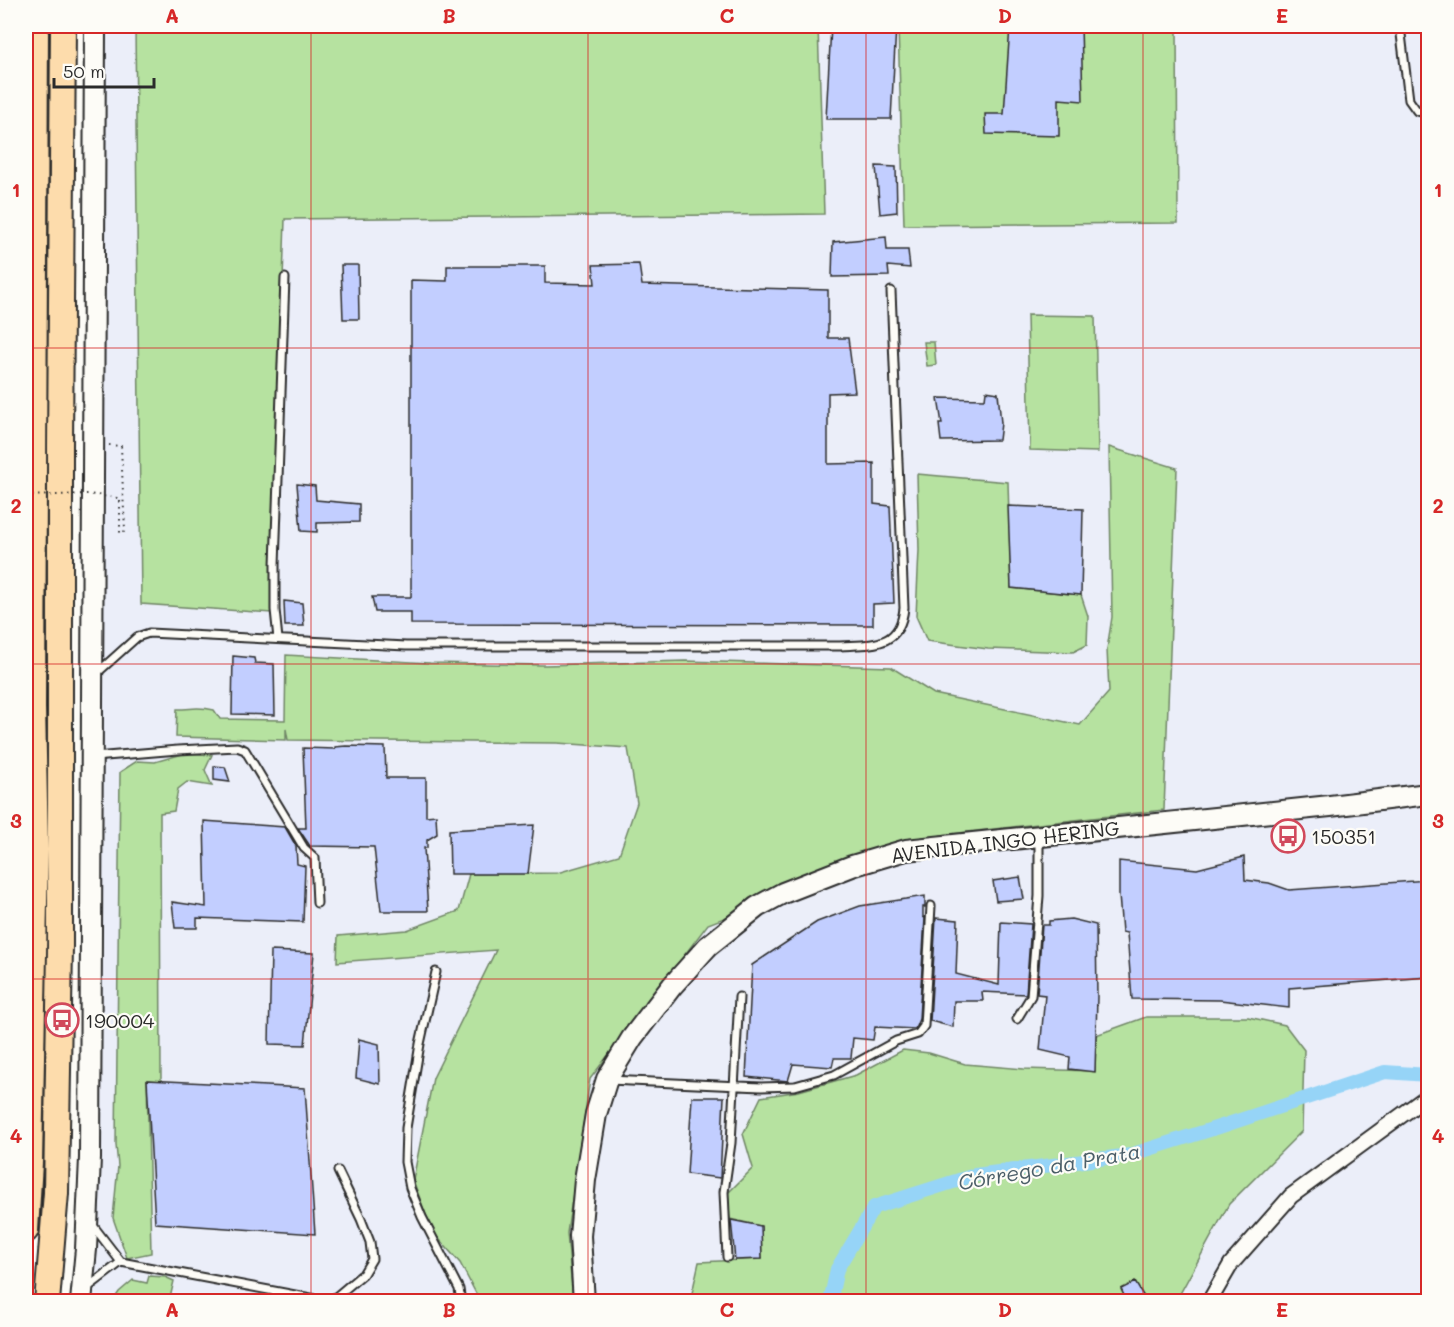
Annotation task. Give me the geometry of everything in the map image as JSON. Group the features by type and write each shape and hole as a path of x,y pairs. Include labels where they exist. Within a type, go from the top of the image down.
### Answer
{"highway":[{"path":"26,1230 30,1162 36,850 30,400 36,26"},
{"path":"47,1302 56,1193 60,946 63,26"}],"main road":[{"path":"82,1297 88,1218 90,1146 95,26"},
{"name":"AVENIDA INGO HERING","path":"584,1302 580,1236 585,1180 596,1114 607,1079 632,1038 672,986 708,946 757,907 783,893 885,855 906,850 1428,794"}],"street":[{"path":"1209,1302 1231,1264 1291,1196 1428,1096"}],"lane":[{"path":"1400,26 1409,100 1417,111 1428,113"},
{"path":"278,639 275,610 275,565 285,278"},
{"path":"93,677 142,634 429,646 840,646 876,644 888,639 896,633 903,622 904,608 891,291"},
{"path":"92,757 237,747 245,750 304,848 315,858 317,903"},
{"path":"1017,1019 1031,996 1039,896 1038,836"},
{"path":"607,1079 734,1086 795,1086 834,1075 896,1041 918,1034 922,1031 926,1006 931,906"},
{"path":"436,972 420,1044 406,1128 405,1162 410,1188 422,1217 459,1289 461,1302"},
{"path":"727,1257 724,1192 731,1143 740,997"},
{"path":"88,1218 121,1262 332,1301 363,1274 372,1259 370,1242 338,1171"},
{"path":"82,1297 121,1262"}],"path":[{"path":"26,496 88,494 117,498 120,500 120,533 125,530 121,445 94,445"}],"shaded area":[{"path":"90,26 1428,26 1428,1301 93,1301"}],"green space":[{"path":"135,26 818,26 824,214 285,219 272,613 141,604"},
{"path":"898,26 1177,26 1178,223 904,225"},
{"path":"1027,315 1095,316 1098,452 1030,450"},
{"path":"924,342 934,342 936,365 927,366"},
{"path":"1109,447 1177,468 1164,810 941,835 708,924 590,1079 567,1233 573,1301 480,1301 460,1263 432,1231 413,1180 433,1078 496,950 337,962 338,936 407,930 459,911 469,874 557,873 619,855 637,803 628,748 557,743 288,740 286,729 286,740 176,737 177,709 214,710 220,719 285,720 286,655 430,663 545,665 685,661 891,667 934,694 1080,725 1109,692 1107,649 1112,617"},
{"path":"917,474 1008,482 1011,588 1081,595 1088,616 1087,645 1073,652 988,649 927,641 916,616 919,550"},
{"path":"186,753 212,755 205,770 212,786 187,782 178,789 174,811 160,813 161,1081 147,1080 151,1253 127,1258 113,1218 118,1166 116,1145 120,772 137,761 155,762"},
{"path":"1146,1017 1248,1017 1285,1025 1304,1050 1302,1131 1229,1204 1176,1301 690,1302 699,1262 762,1259 761,1226 730,1219 726,1195 753,1168 743,1134 761,1097 799,1091 856,1075 903,1050 929,1053 965,1064 1024,1069 1095,1071 1096,1035"},
{"path":"149,1276 165,1277 174,1281 170,1298 113,1301 119,1292 133,1280 147,1283"}],"building":[{"path":"831,26 896,26 891,119 826,119"},
{"path":"1010,26 1081,26 1083,101 1059,99 1059,136 986,134 985,114 1004,114"},
{"path":"876,166 896,167 897,212 880,214"},
{"path":"886,237 887,250 908,250 910,268 888,266 889,276 832,277 833,242"},
{"path":"639,264 642,285 828,290 828,338 848,338 855,392 828,393 828,464 874,463 874,504 890,506 894,603 873,604 873,625 411,624 411,612 375,612 372,597 411,597 411,280 447,281 447,266 545,266 545,283 595,284 593,265"},
{"path":"341,265 358,265 359,319 343,319"},
{"path":"986,391 998,393 1001,423 999,440 941,441 939,424 942,424 938,398 985,399"},
{"path":"297,484 315,486 316,500 359,504 359,522 317,523 317,532 301,531"},
{"path":"1008,506 1083,509 1081,595 1011,588"},
{"path":"284,601 302,603 304,626 285,626"},
{"path":"233,656 254,658 255,663 274,664 275,715 232,714"},
{"path":"335,747 385,747 386,778 426,778 426,816 436,815 437,834 427,840 427,848 424,848 428,911 381,911 374,847 310,846 298,828 306,828 303,748 335,749"},
{"path":"214,766 225,767 230,782 214,780"},
{"path":"204,821 285,827 296,846 297,864 305,866 303,922 197,918 197,928 175,928 172,902 206,907"},
{"path":"534,825 528,874 450,874 449,830"},
{"path":"1244,857 1245,880 1269,883 1289,890 1428,880 1428,977 1289,988 1289,1008 1220,1000 1132,999 1127,933 1122,932 1119,861 1197,869"},
{"path":"1020,877 1024,899 996,901 993,881"},
{"path":"925,896 919,1019 915,1029 875,1027 873,1040 853,1038 851,1058 834,1058 832,1067 793,1064 788,1081 746,1077 752,965 817,922 860,906"},
{"path":"936,918 958,920 956,974 999,985 1001,922 1031,924 1026,994 982,992 983,1001 954,1001 953,1027 930,1021"},
{"path":"1071,919 1096,925 1095,1072 1069,1069 1070,1057 1040,1050 1045,995 1037,994 1042,925 1049,925 1049,921"},
{"path":"271,951 314,953 305,1045 269,1044"},
{"path":"359,1039 379,1044 380,1084 356,1078"},
{"path":"147,1080 305,1088 315,1234 155,1223"},
{"path":"692,1097 724,1097 720,1178 687,1174"},
{"path":"731,1220 761,1226 762,1259 735,1260"},
{"path":"1135,1282 1147,1302 1127,1302 1121,1289"}],"waterway":[{"name":"Córrego da Prata","path":"830,1302 837,1269 874,1207 975,1175 1130,1155 1385,1072 1428,1075"}],"place":[{"name":"150351","path":"1288,836"},
{"name":"190004","path":"62,1020"}]}
